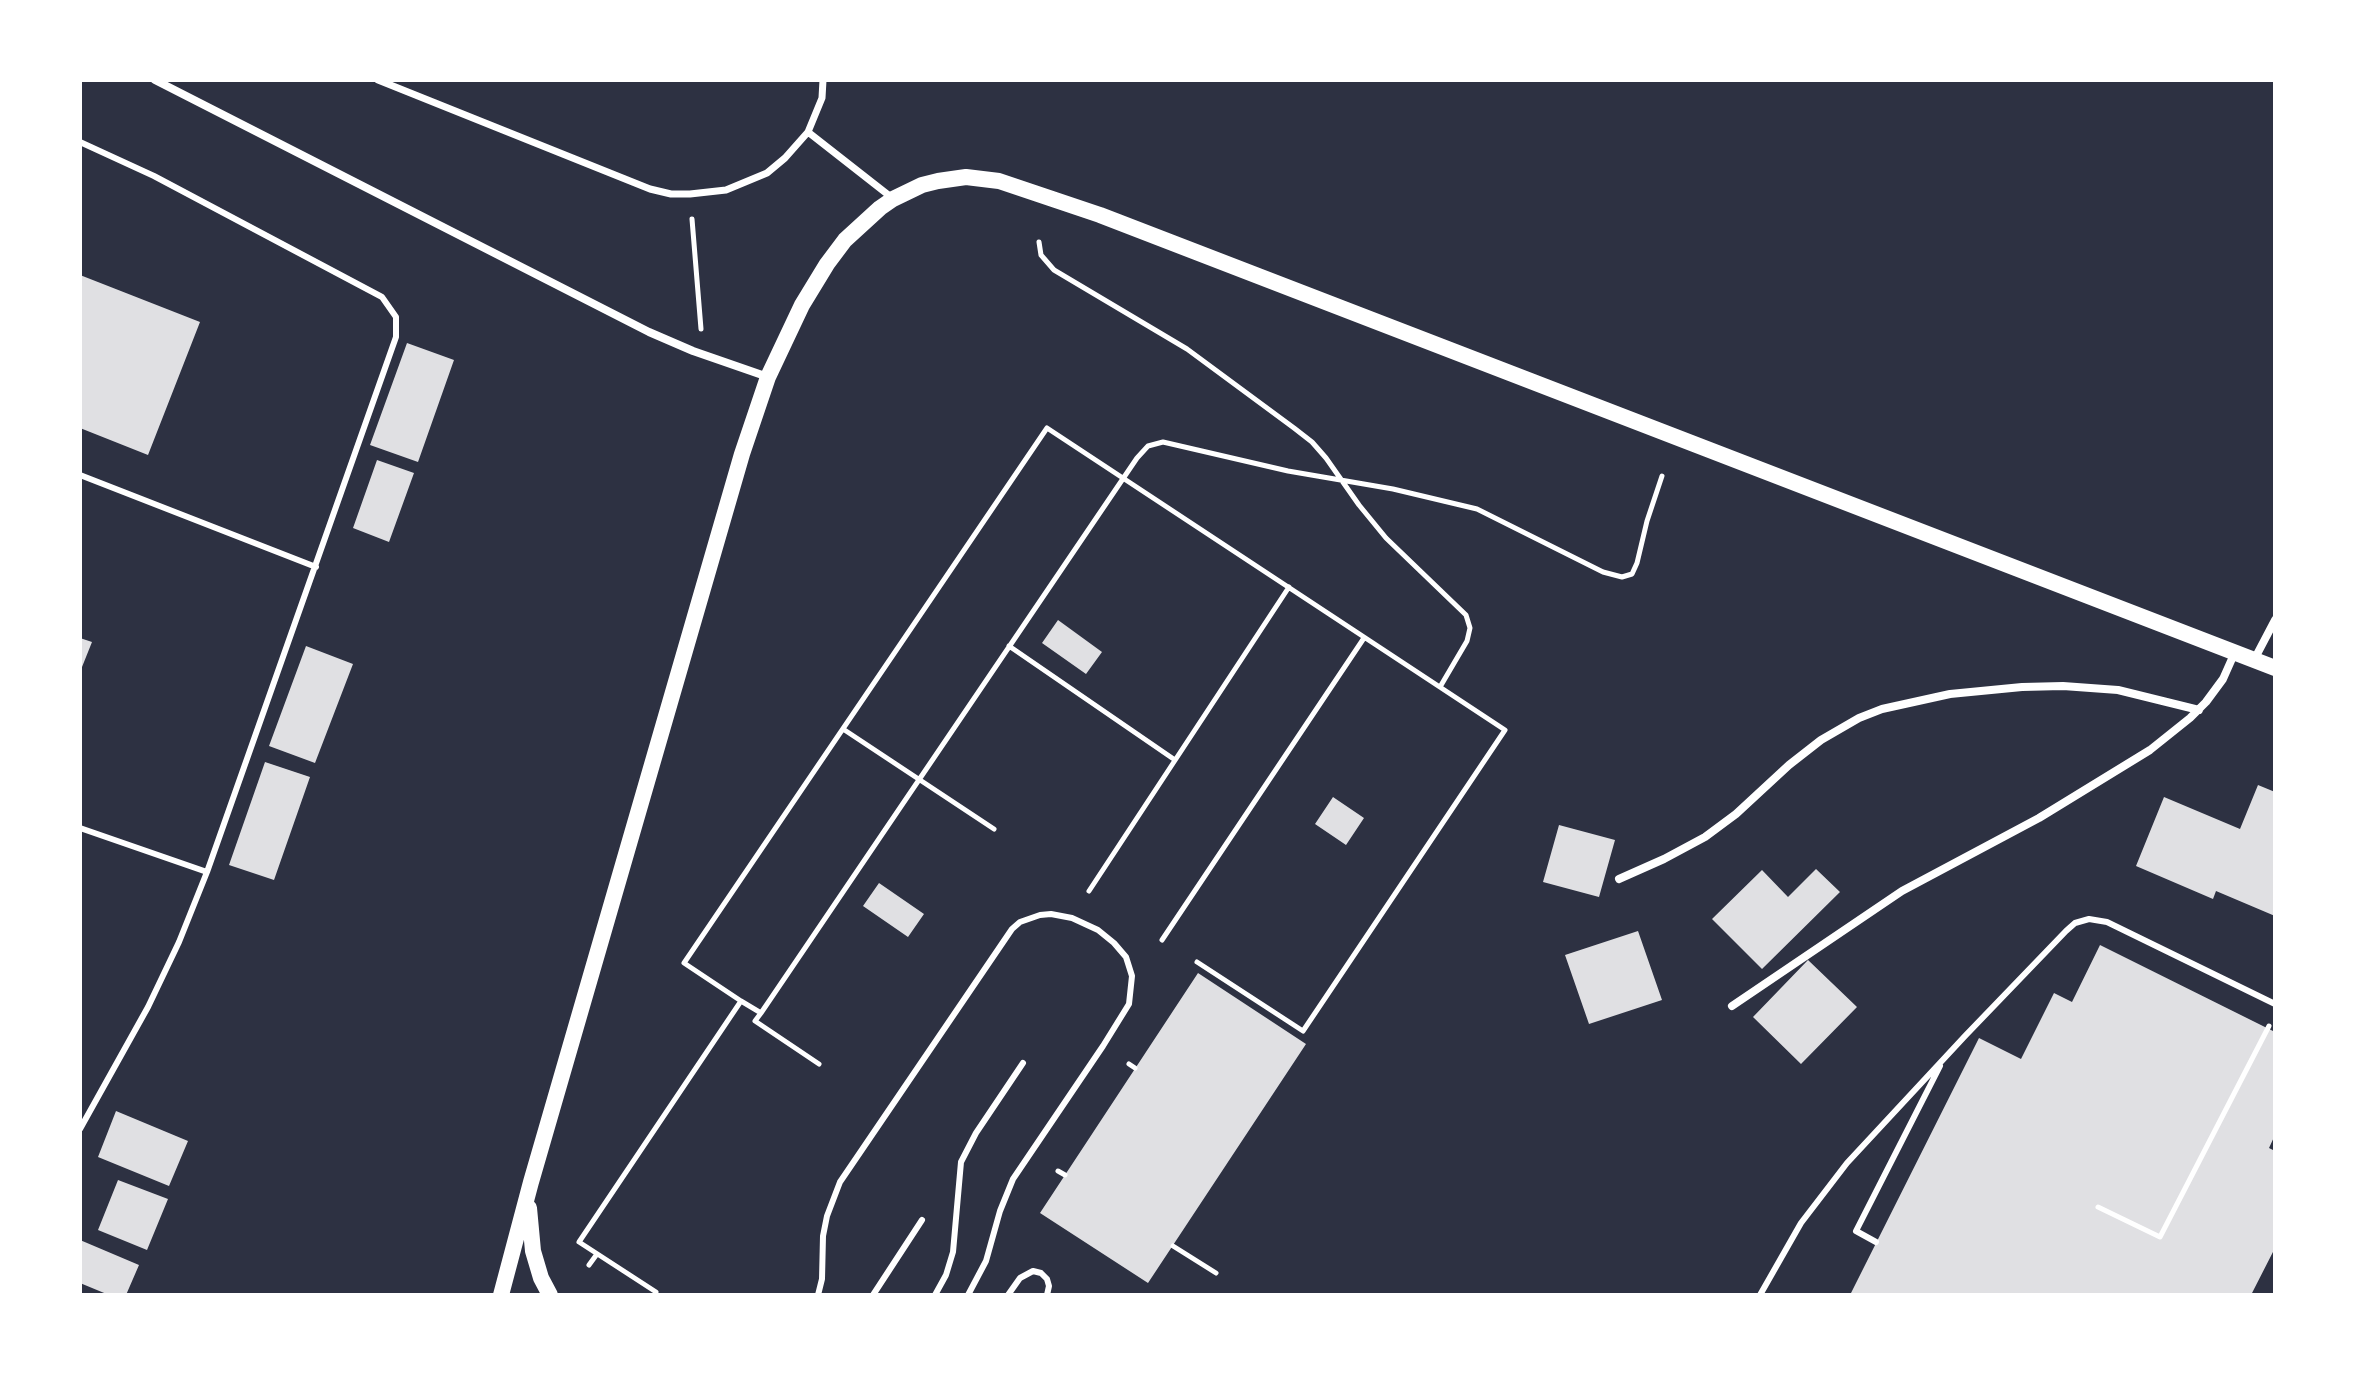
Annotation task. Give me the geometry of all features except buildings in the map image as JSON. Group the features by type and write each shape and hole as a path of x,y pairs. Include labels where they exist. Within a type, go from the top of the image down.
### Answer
{"main road":[{"path":"501,1295 742,454 768,377 792,323 827,264 855,229 893,199 922,185 951,179 982,178 1017,186 1100,215 2275,668"},
{"path":"531,1182 529,1209 533,1251 550,1295"}],"street":[{"path":"155,80 649,332 768,377"},
{"path":"378,80 650,189 671,194 726,190 767,173 808,132 822,98 823,80"},
{"path":"808,132 893,199"},
{"path":"2254,660 2275,620"},
{"path":"1732,1006 1902,891 2062,805 2150,750 2199,710 2223,679 2235,652"},
{"path":"1619,879 1705,837 1821,740 1882,709 1950,694 2063,686 2118,690 2199,710"}],"lane":[{"path":"80,142 154,176 382,297 396,317 396,337 207,872 148,1007 80,1129"},
{"path":"80,475 316,567"},
{"path":"80,828 207,872"},
{"path":"818,1295 822,1279 823,1236 840,1182 1012,929 1020,922 1040,915 1072,918 1098,930 1126,957 1132,976 1129,1004 1013,1179 986,1261 968,1295"},
{"path":"1760,1295 1801,1223 1832,1181 2066,931 2085,919 2112,924 2275,1004"},
{"path":"1876,1242 1856,1231 1943,1059"},
{"path":"935,1295 946,1275 953,1252 961,1162 976,1133 1023,1063"},
{"path":"873,1295 922,1220"},
{"path":"1008,1295 1020,1278 1033,1271 1047,1279 1047,1295"}],"path":[{"path":"690,194 701,329"},
{"path":"1039,242 1041,255 1054,270 1187,349 1312,442 1386,538 1469,620 1470,632 1465,646 1440,687"},
{"path":"761,1013 684,963 1047,428 1505,730 1303,1031 1197,962"},
{"path":"819,1064 755,1021 1148,446 1163,442 1477,509 1603,572 1622,577 1632,574 1637,563 1662,476"},
{"path":"1089,891 1289,587"},
{"path":"1162,940 1364,638"},
{"path":"1009,646 1175,760"},
{"path":"843,729 994,829"},
{"path":"656,1292 579,1242 741,1001"},
{"path":"2098,1207 2160,1237 2268,1029"},
{"path":"1173,1246 1216,1273"},
{"path":"589,1265 597,1254"}]}
